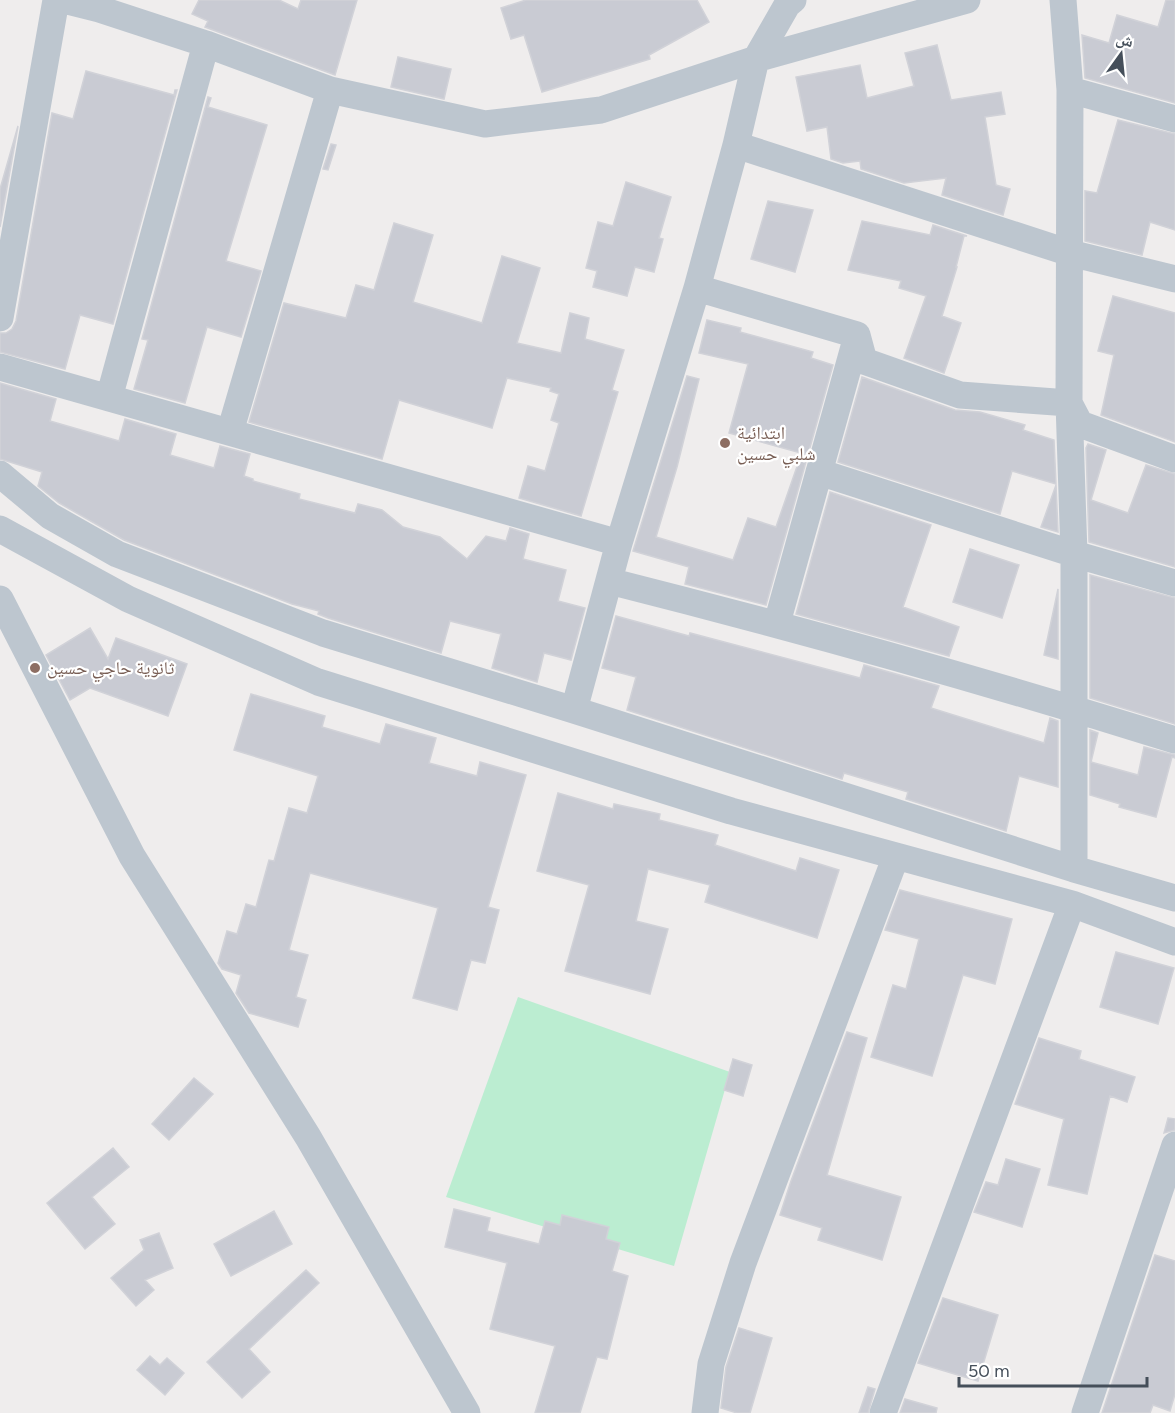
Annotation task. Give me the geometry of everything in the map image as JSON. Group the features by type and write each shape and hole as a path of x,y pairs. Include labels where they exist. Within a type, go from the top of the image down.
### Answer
{"street":[{"path":"0,318 5,255 56,0"},
{"path":"63,0 103,5 330,90 485,124 601,110 756,59 967,0"},
{"path":"574,710 619,543 697,288 736,145 756,59 787,5 793,0"},
{"path":"1063,0 1070,90 1069,403 1074,554 1074,869"},
{"path":"109,398 206,44"},
{"path":"230,432 330,90"},
{"path":"1070,90 1175,119"},
{"path":"736,145 1070,252 1175,279"},
{"path":"697,288 857,335"},
{"path":"857,335 864,361 960,395 1069,403"},
{"path":"777,623 857,335"},
{"path":"0,367 619,543"},
{"path":"1069,403 1080,424 1175,459"},
{"path":"819,472 1074,554 1175,583"},
{"path":"0,474 50,516 117,554 323,633 1074,869 1175,898"},
{"path":"0,529 128,599 318,682 731,811 1072,904 1175,942"},
{"path":"609,581 777,623 1074,708 1175,740"},
{"path":"0,599 132,856 308,1137 467,1413"},
{"path":"705,1413 711,1364 743,1263 896,856"},
{"path":"883,1413 1072,904"},
{"path":"1085,1413 1175,1145"}],"green space":[{"path":"518,997 730,1072 674,1266 446,1197"}],"building":[{"path":"199,0 279,0 298,9 301,0 357,0 335,75 205,27 208,21 192,14"},
{"path":"526,0 697,0 709,22 649,55 650,59 542,92 524,35 511,39 501,8"},
{"path":"1166,0 1175,0 1175,103 1085,78 1082,35 1109,43 1117,15 1158,27"},
{"path":"937,45 951,100 1001,92 1005,114 985,117 996,185 1010,189 1003,215 942,195 946,178 904,183 861,169 860,161 843,163 831,159 827,127 807,131 796,77 860,65 867,98 914,86 905,53"},
{"path":"398,57 451,69 444,99 391,87"},
{"path":"86,71 174,95 177,90 113,324 80,315 65,369 0,352 0,333 6,333 12,329 16,321 52,113 73,119"},
{"path":"208,97 211,98 208,107 267,125 226,261 261,271 241,337 207,327 185,403 134,389 148,340 142,339"},
{"path":"1118,120 1175,134 1175,230 1150,222 1142,255 1085,241 1085,191 1097,193"},
{"path":"18,126 0,227 0,189"},
{"path":"331,144 336,145 328,170 323,169"},
{"path":"626,182 671,197 659,238 663,239 654,272 635,267 627,296 593,287 597,271 586,268 598,222 613,226"},
{"path":"768,201 813,210 795,272 751,259"},
{"path":"862,221 930,235 933,225 967,236 964,236 942,316 961,323 944,373 904,358 926,296 899,288 901,281 848,270"},
{"path":"394,223 433,235 413,302 482,323 502,256 540,268 517,343 561,353 570,313 589,318 585,339 624,350 612,390 618,392 581,516 519,498 528,466 545,471 559,423 551,420 559,394 550,391 551,388 507,378 492,428 399,400 382,459 249,422 284,303 346,318 356,285 374,290"},
{"path":"1113,296 1175,313 1175,442 1101,415 1114,355 1098,351"},
{"path":"707,320 741,328 740,332 813,352 811,358 833,365 766,605 685,584 689,567 633,551 687,376 699,379 677,467 656,537 733,560 748,518 776,527 801,455 801,453 729,433 748,364 699,353"},
{"path":"862,377 955,410 980,412 1025,425 1023,430 1054,440 1056,484 1012,471 1000,514 838,462"},
{"path":"0,383 56,399 50,421 119,441 125,419 176,434 170,455 214,468 220,446 250,454 244,476 253,481 300,494 299,499 355,513 358,504 382,510 403,527 440,537 467,559 486,536 506,541 510,528 529,534 523,559 566,570 558,601 585,608 571,660 544,653 537,682 492,668 501,634 450,621 441,653 328,618 318,614 319,611 292,604 124,540 59,503 38,486 42,472 0,459"},
{"path":"1088,444 1106,450 1091,500 1128,513 1146,465 1175,474 1175,567 1089,542 1086,448"},
{"path":"1056,485 1058,532 1041,527"},
{"path":"830,492 931,525 903,607 959,627 949,656 796,614"},
{"path":"970,549 1019,565 1002,618 953,602"},
{"path":"1090,575 1175,598 1175,724 1090,698"},
{"path":"1058,589 1058,659 1044,655"},
{"path":"616,616 860,678 864,665 939,686 931,708 1044,743 1050,718 1058,721 1058,787 1019,776 1006,831 906,799 908,792 844,773 842,779 627,710 636,677 602,668"},
{"path":"90,628 108,659 116,638 187,664 168,716 90,688 70,700 46,655"},
{"path":"251,694 325,716 322,727 380,744 386,724 436,738 429,763 477,776 480,762 526,775 488,907 499,910 485,963 471,960 457,1010 413,998 438,908 310,873 289,950 308,955 296,997 306,1000 298,1027 249,1013 236,993 241,975 222,969 218,963 227,931 237,934 246,904 256,907 269,860 274,861 289,808 307,813 318,776 234,750"},
{"path":"1090,730 1098,733 1091,762 1138,775 1144,747 1175,755 1175,758 1172,757 1156,817 1119,807 1120,804 1090,795"},
{"path":"558,793 613,809 614,804 660,814 659,820 718,835 715,845 796,871 800,858 839,870 817,938 705,902 710,885 648,869 636,921 668,929 650,994 565,971 589,885 537,871"},
{"path":"900,890 1012,919 995,984 963,975 932,1076 871,1057 893,985 906,989 919,939 885,930"},
{"path":"1116,952 1174,968 1158,1024 1100,1007"},
{"path":"847,1032 867,1038 827,1175 901,1197 882,1260 818,1240 822,1228 780,1215"},
{"path":"1039,1038 1081,1051 1079,1059 1135,1077 1127,1102 1110,1096 1087,1194 1048,1185 1064,1119 1015,1104"},
{"path":"733,1059 752,1065 743,1096 724,1090"},
{"path":"194,1078 213,1094 169,1140 152,1124"},
{"path":"1168,1118 1175,1119 1175,1130 1164,1133"},
{"path":"113,1148 129,1167 92,1197 115,1224 85,1249 47,1203"},
{"path":"1006,1159 1040,1169 1022,1227 974,1212 986,1182 998,1185"},
{"path":"454,1209 490,1218 487,1231 539,1244 545,1221 560,1225 562,1215 609,1227 606,1239 620,1243 612,1271 628,1276 607,1359 597,1357 580,1413 535,1413 555,1346 490,1329 507,1263 445,1247"},
{"path":"274,1211 292,1244 231,1276 214,1244"},
{"path":"159,1233 173,1268 145,1280 154,1290 136,1306 111,1278 144,1250 140,1240"},
{"path":"1155,1255 1175,1261 1175,1394 1170,1411 1153,1405 1150,1413 1102,1413"},
{"path":"306,1270 319,1283 249,1349 270,1372 242,1398 207,1362"},
{"path":"943,1298 998,1315 978,1381 918,1363"},
{"path":"739,1328 772,1338 750,1413 737,1413 721,1408 726,1367"},
{"path":"150,1356 160,1365 167,1358 184,1373 165,1395 137,1370"},
{"path":"868,1387 875,1389 868,1413 859,1413"},
{"path":"905,1399 937,1408 936,1413 900,1413"}],"place":[{"name":"ابتدائية شلبي حسين","path":"725,443"},
{"name":"ثانوية حاجي حسين","path":"35,668"}]}
